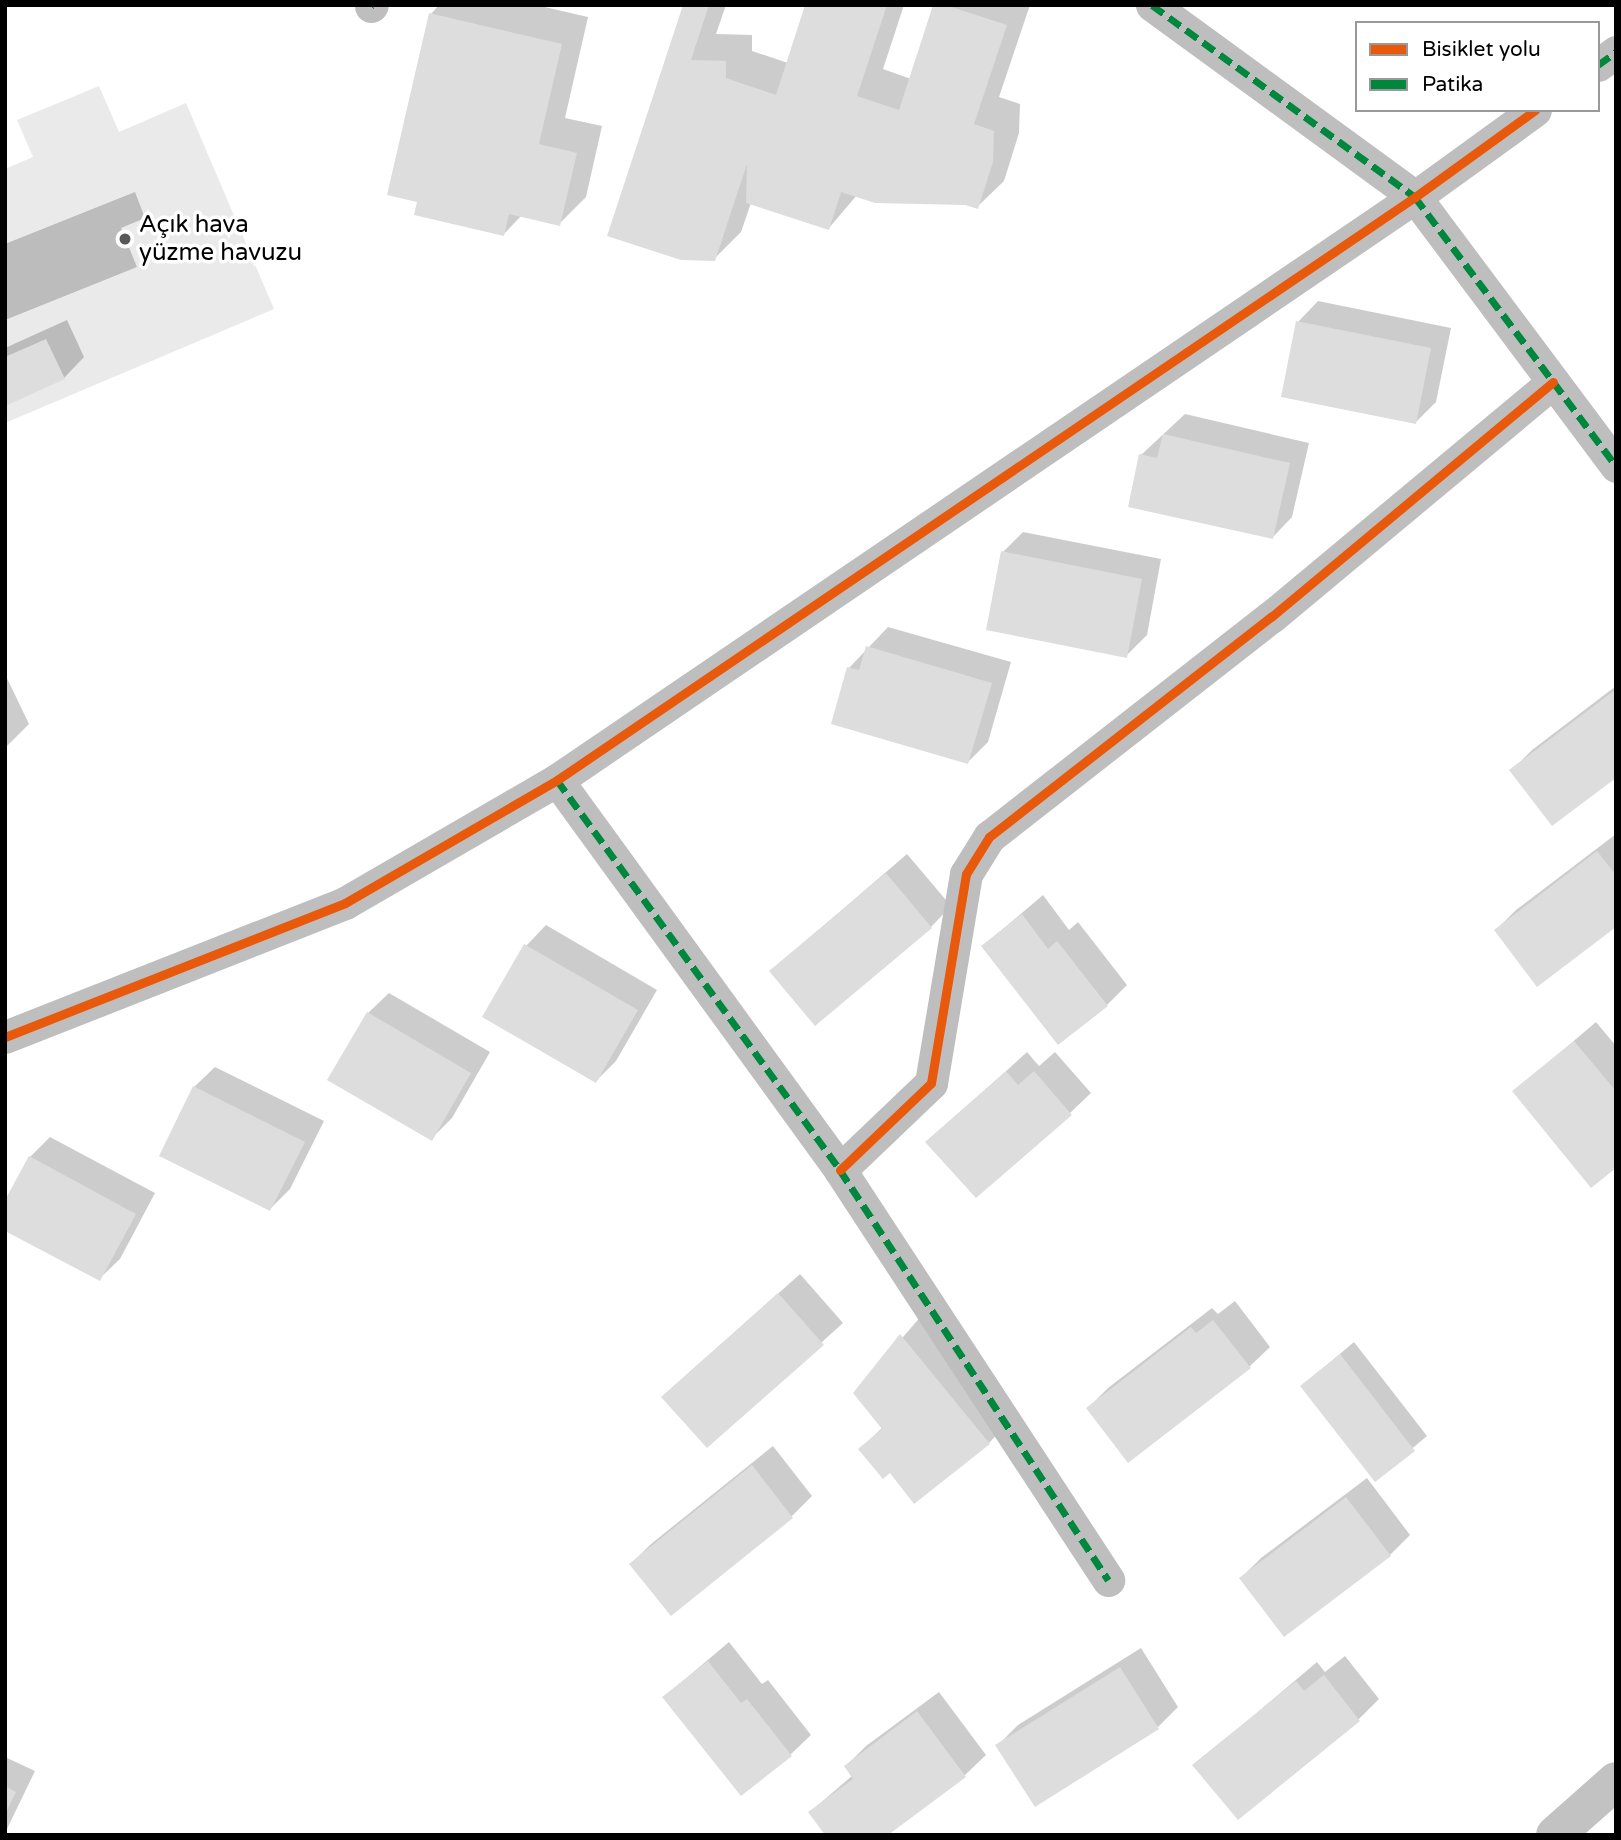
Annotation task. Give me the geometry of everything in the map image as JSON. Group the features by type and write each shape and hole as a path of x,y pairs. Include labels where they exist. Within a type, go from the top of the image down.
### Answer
{"street":[{"path":"1153,5 1415,197 1616,467"},
{"path":"1600,64 1616,52"},
{"path":"5,1037 345,903 557,780 1415,197 1532,112"},
{"path":"840,1170 931,1083 966,874 989,837 1271,617 1553,382"},
{"path":"557,780 840,1170 1108,1580"},
{"path":"1555,1835 1616,1781"}],"shaded area":[{"name":"Açık hava yüzme havuzu","path":"99,86 119,132 186,103 274,309 5,423 5,169 33,157 17,120"},
{"name":"Açık hava yüzme havuzu","path":"135,192 145,218 121,228 137,267 5,320 5,244"}],"building":[{"path":"683,5 709,5 691,60 726,61 726,78 776,95 805,5 887,5 857,96 899,110 933,5 945,5 1007,25 974,124 994,131 993,162 978,209 965,205 875,203 841,192 829,230 746,203 747,164 715,261 681,260 607,236"},
{"path":"429,13 562,44 539,144 577,153 560,226 509,214 504,236 414,215 417,202 387,195"},
{"path":"1296,321 1431,348 1416,424 1281,397"},
{"path":"46,339 65,379 5,406 5,357"},
{"path":"1163,434 1290,463 1273,539 1128,507 1139,454 1157,458"},
{"path":"1001,551 1142,579 1127,658 986,630"},
{"path":"866,646 992,683 968,764 831,724 847,667 859,670"},
{"path":"1615,690 1616,778 1552,826 1509,770"},
{"path":"1597,851 1616,875 1616,927 1537,987 1494,930"},
{"path":"886,873 932,928 815,1026 769,971"},
{"path":"1022,914 1048,949 1057,941 1108,1006 1058,1045 981,946"},
{"path":"524,944 638,1010 596,1083 482,1017"},
{"path":"367,1012 471,1073 432,1141 327,1080"},
{"path":"1574,1041 1616,1091 1616,1168 1591,1188 1512,1091"},
{"path":"1006,1071 1018,1085 1034,1071 1072,1115 976,1198 925,1142"},
{"path":"193,1086 305,1142 270,1211 159,1156"},
{"path":"29,1156 136,1214 100,1281 5,1231 5,1200"},
{"path":"778,1293 824,1345 707,1448 661,1397"},
{"path":"1213,1320 1251,1368 1128,1463 1086,1408 1191,1327 1196,1333"},
{"path":"900,1334 990,1444 914,1504 890,1473 883,1479 858,1449 882,1429 853,1393"},
{"path":"1340,1354 1415,1451 1375,1482 1300,1386"},
{"path":"752,1465 793,1518 671,1616 629,1564"},
{"path":"1346,1497 1391,1556 1284,1637 1239,1578"},
{"path":"708,1661 741,1703 747,1699 792,1756 741,1796 662,1697"},
{"path":"1120,1667 1159,1729 1035,1807 995,1745"},
{"path":"1324,1675 1360,1721 1238,1820 1192,1765 1296,1681 1304,1691"},
{"path":"917,1711 966,1777 888,1835 825,1835 808,1812 853,1779 844,1766"},
{"path":"5,1786 16,1792 5,1814"}],"marked path":[{"path":"1152,5 1415,197 1616,466"},
{"path":"1600,64 1616,52"},
{"path":"557,780 840,1170 1108,1580"}],"cycle path":[{"path":"5,1037 345,903 557,780 1415,197 1532,112"},
{"path":"840,1170 931,1083 966,874 989,837 1271,617 1553,382"}],"place":[{"name":"Açık hava yüzme havuzu","path":"125,239"}]}
